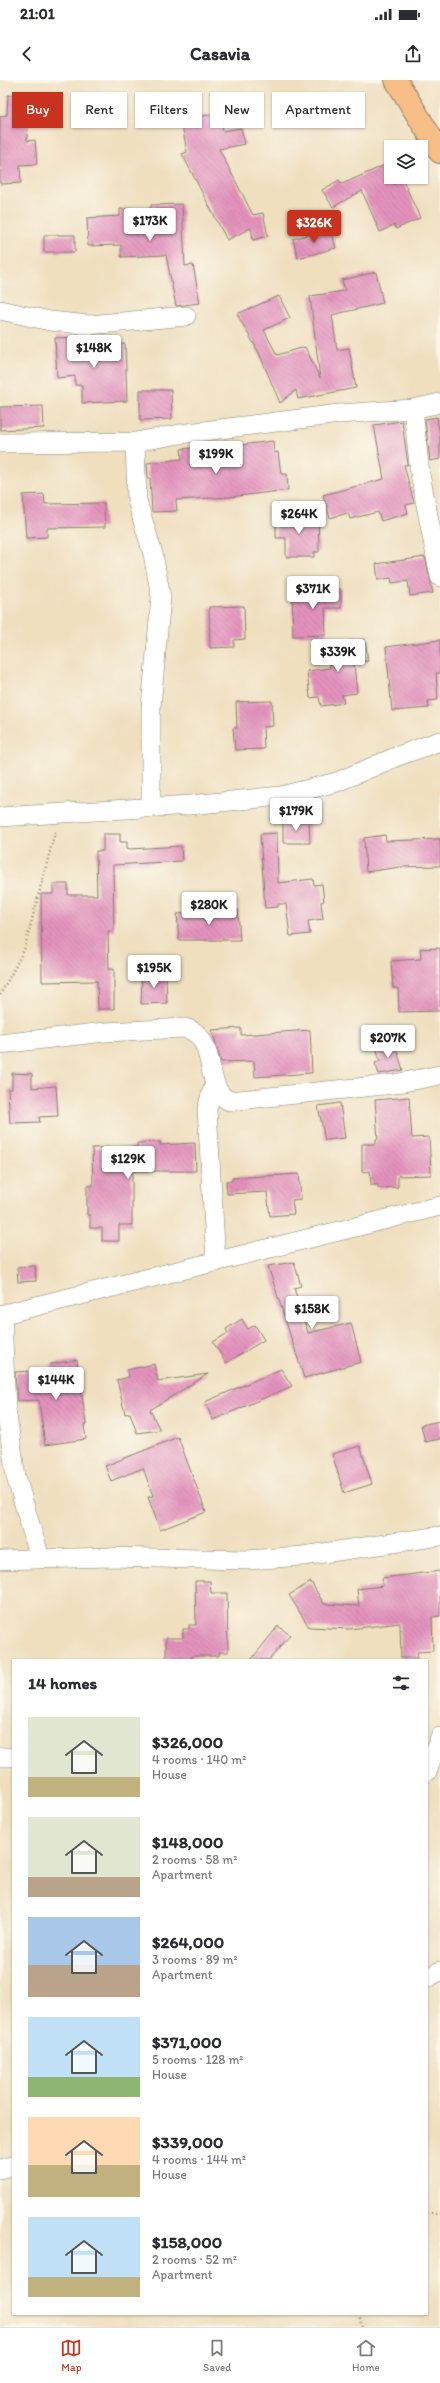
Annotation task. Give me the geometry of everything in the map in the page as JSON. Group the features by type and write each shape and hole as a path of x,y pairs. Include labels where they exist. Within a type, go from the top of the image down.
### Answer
{"highway":[{"path":"396,80 440,152"}],"street":[{"path":"0,310 50,321 89,325 186,316"},
{"path":"0,443 135,442 180,434 316,416 413,409 440,403"},
{"path":"413,409 420,474 440,577"},
{"path":"135,442 137,501 153,554 161,597 151,707 151,808"},
{"path":"0,817 151,808 281,796 337,782 398,756 440,741"},
{"path":"0,1044 106,1032 185,1028 196,1033 204,1044 218,1092"},
{"path":"216,1262 207,1109 213,1088 229,1101 242,1101 394,1084 440,1075"},
{"path":"40,1558 16,1477 6,1409 1,1315 440,1206"},
{"path":"0,1560 111,1557 247,1560 303,1556 440,1536"},
{"path":"428,1769 440,1737"},
{"path":"0,1757 12,1757"},
{"path":"428,1977 440,1970"},
{"path":"0,2169 12,2166"}],"path":[{"path":"0,995 24,950 60,813"},
{"path":"428,2213 440,2213"},
{"path":"359,2315 362,2327"}],"building":[{"path":"8,95 12,95 12,128 28,128 27,141 35,140 37,164 20,165 21,183 0,184 0,116 7,115"},
{"path":"210,115 210,128 222,128 223,131 241,128 245,144 219,149 253,215 263,213 268,236 253,240 251,228 227,240 182,154 187,152 182,128 202,128 202,116"},
{"path":"384,165 384,184 405,184 420,218 396,229 394,225 380,232 362,191 333,207 322,190 339,180 342,184"},
{"path":"182,204 185,266 193,265 200,303 176,306 166,255 121,257 121,245 88,246 87,218 120,216 120,209 151,209 151,205"},
{"path":"331,229 336,248 298,258 293,239"},
{"path":"44,235 75,235 75,252 44,252"},
{"path":"376,272 383,303 332,315 337,350 349,348 356,388 298,399 296,390 280,403 259,353 237,314 279,296 290,318 264,330 277,355 305,347 320,378 310,296 345,291 342,280"},
{"path":"79,337 80,346 125,344 127,401 82,403 82,385 75,385 75,376 57,378 55,338"},
{"path":"140,390 171,390 172,419 140,420"},
{"path":"43,406 44,428 0,430 0,407"},
{"path":"437,417 440,436 440,459 430,461 425,419"},
{"path":"402,421 408,465 404,465 414,503 406,505 408,513 381,521 378,512 350,519 348,513 330,518 323,495 384,479 374,425"},
{"path":"273,441 274,453 278,452 281,474 287,474 288,490 230,497 176,500 177,511 152,512 150,478 148,478 147,463 182,459 181,449 199,447 199,450"},
{"path":"44,494 45,504 104,503 105,527 47,528 47,537 26,538 23,495"},
{"path":"318,515 319,552 314,552 314,557 286,557 286,538 276,538 276,516"},
{"path":"425,557 433,593 410,596 408,581 392,583 391,578 378,580 376,564"},
{"path":"292,589 341,589 341,608 325,608 326,635 293,636"},
{"path":"244,606 245,639 234,640 234,647 210,648 209,607"},
{"path":"365,639 368,661 354,663 357,693 342,695 344,703 321,706 319,697 310,698 307,671 330,668 326,644"},
{"path":"440,640 440,673 436,673 438,700 428,701 429,708 392,711 386,647"},
{"path":"272,701 273,726 263,727 264,749 235,750 233,728 237,728 236,702"},
{"path":"309,821 310,843 283,843 283,822"},
{"path":"277,833 278,883 313,879 314,885 322,884 324,901 321,902 323,919 308,921 310,934 290,936 286,904 278,904 278,907 265,908 260,834"},
{"path":"103,834 120,834 120,842 127,842 127,848 130,849 181,846 182,861 113,865 114,931 108,931 109,969 114,969 114,1009 98,1009 97,981 42,982 41,894 53,894 53,884 68,884 68,895 97,895 96,851 103,851"},
{"path":"385,835 386,841 440,839 440,866 400,867 366,872 364,838"},
{"path":"238,910 240,940 179,940 177,914"},
{"path":"440,948 440,1011 399,1012 398,988 393,988 391,961 421,959 420,949"},
{"path":"166,974 167,1003 141,1004 142,975"},
{"path":"241,1028 241,1035 310,1030 312,1073 255,1077 254,1061 221,1062 212,1030"},
{"path":"394,1041 403,1070 379,1074 375,1063 380,1061 376,1046"},
{"path":"12,1073 32,1074 32,1088 56,1086 58,1116 39,1117 40,1122 10,1123 8,1089 12,1089"},
{"path":"409,1097 412,1138 429,1137 431,1175 398,1176 398,1187 378,1188 378,1185 371,1185 370,1171 362,1172 362,1144 376,1144 376,1139 378,1139 375,1100"},
{"path":"340,1103 345,1138 325,1140 318,1106"},
{"path":"160,1142 160,1145 195,1143 196,1171 132,1171 132,1225 119,1225 119,1241 102,1241 102,1228 90,1228 90,1215 87,1215 87,1186 93,1186 92,1148 137,1147 137,1143"},
{"path":"299,1174 301,1199 292,1200 294,1214 270,1216 267,1192 227,1194 226,1181 232,1181 232,1178"},
{"path":"294,1262 301,1286 294,1288 308,1333 351,1323 361,1362 304,1378 268,1266"},
{"path":"35,1266 36,1281 18,1282 17,1267"},
{"path":"242,1319 248,1329 255,1325 264,1340 226,1363 213,1342 228,1333 226,1329"},
{"path":"77,1360 86,1424 84,1425 86,1439 45,1445 39,1400 17,1401 15,1372 52,1370 51,1364"},
{"path":"154,1364 158,1381 208,1374 150,1410 160,1430 137,1433 130,1413 125,1414 117,1380 129,1377 127,1370"},
{"path":"281,1369 292,1386 213,1420 205,1402"},
{"path":"440,1421 440,1439 425,1442 421,1425"},
{"path":"178,1437 206,1512 160,1530 148,1497 153,1496 143,1468 111,1481 105,1466"},
{"path":"360,1446 372,1484 344,1493 332,1454"},
{"path":"440,1571 440,1616 432,1617 433,1651 417,1652 418,1658 401,1658 400,1623 349,1629 309,1627 289,1595 311,1582 324,1604 359,1606 357,1589 383,1586 382,1578"},
{"path":"195,1581 210,1581 211,1593 227,1593 228,1652 219,1652 219,1656 191,1656 191,1659 166,1659 166,1638 183,1638 183,1629 189,1629 189,1625 196,1625"},
{"path":"278,1626 290,1635 270,1659 252,1659"}]}
